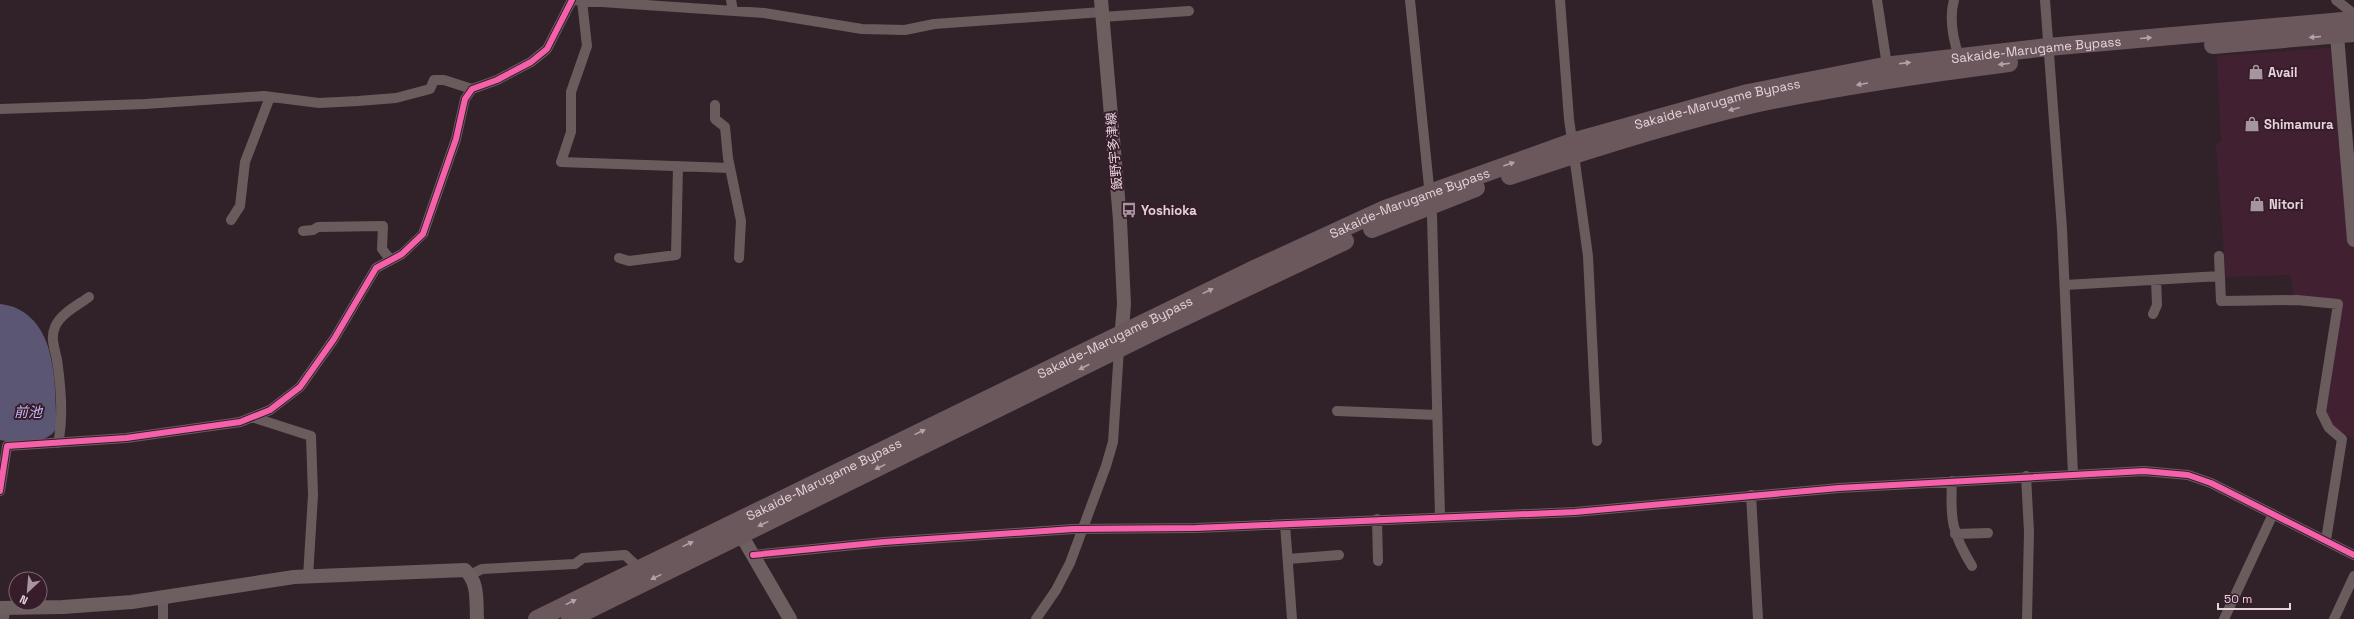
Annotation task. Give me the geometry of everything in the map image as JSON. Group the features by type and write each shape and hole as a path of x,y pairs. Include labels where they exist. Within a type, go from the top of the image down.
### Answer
{"highway":[{"name":"Sakaide-Marugame Bypass","path":"570,619 738,529 978,406 1377,226 1431,199 1472,189 1573,149 1753,105 1884,78 2048,53 2354,20"},
{"name":"Sakaide-Marugame Bypass","path":"1884,78 1959,56 2048,53 2345,34"},
{"name":"Sakaide-Marugame Bypass","path":"536,619 639,568 738,529"}],"street":[{"path":"575,0 651,3 764,13 862,28 906,30 934,24 1102,10 1189,11"},
{"path":"0,109 145,104 270,97 319,103 396,98 430,89 434,80 444,80 472,88 497,80 531,62 548,49 575,0"},
{"path":"575,0 587,46 571,92 571,132 561,162 730,168"},
{"path":"731,0 733,11"},
{"path":"1410,0 1431,199 1440,516"},
{"path":"1560,0 1573,149 1588,256 1597,441"},
{"path":"1877,0 1886,59 1884,78"},
{"path":"1954,0 1951,11 1956,47 1959,56"},
{"path":"2045,0 2065,285 2073,474"},
{"path":"2336,0 2354,14"},
{"name":"飯野宇多津線","path":"1102,10 1120,220 1124,304 1121,341"},
{"path":"2345,34 2354,240"},
{"path":"0,491 3,446 126,438 240,422 270,410 300,387 334,339 376,268 411,247 423,234 456,139 461,107 472,88"},
{"path":"231,220 240,206 245,162 270,97"},
{"path":"715,105 715,119 725,127 730,168 741,221 739,258"},
{"path":"619,258 629,260 676,255 678,166"},
{"path":"303,231 313,230 318,227 383,226 382,249 390,259"},
{"path":"2218,256 2221,301 2297,300 2338,304 2330,369 2321,406 2321,412 2329,428 2342,439 2326,540"},
{"path":"2065,285 2220,276"},
{"path":"2153,314 2157,305 2156,280"},
{"path":"58,442 62,426 57,360 52,339 55,327 63,316 89,297"},
{"path":"1036,619 1062,579 1081,529 1096,496 1113,442 1121,341"},
{"path":"1337,411 1437,415"},
{"path":"252,417 311,436 313,495 308,577"},
{"path":"753,555 884,542 1081,529 1196,528 1440,516 1575,512 1751,495 2026,476 2144,471 2188,475 2211,483 2354,555"},
{"path":"2026,476 2029,532 2027,619"},
{"path":"1952,481 1951,506 1955,534 1972,566"},
{"path":"1751,495 1758,619"},
{"path":"2224,619 2273,514"},
{"path":"1377,519 1378,561"},
{"path":"1285,524 1292,619"},
{"path":"738,529 790,619"},
{"path":"1955,534 1988,533"},
{"path":"470,575 482,569 575,564 583,558 625,555 639,568"},
{"path":"1288,559 1339,555"},
{"path":"3,612 99,605 163,598 264,581 308,577 465,570 475,582 477,619"},
{"path":"2334,619 2354,576"},
{"path":"163,598 163,619"}],"shaded area":[{"path":"2342,47 2354,166 2354,439 2334,428 2324,410 2341,303 2293,298 2291,275 2226,277 2216,144 2221,141 2217,56"}],"water":[{"name":"前池","path":"0,304 16,308 31,318 41,331 48,345 54,378 57,426 54,432 41,440 15,442 0,440"}],"cycle path":[{"path":"0,491 7,446 126,438 240,422 270,410 300,387 334,339 376,268 402,254 423,234 456,139 465,99 472,89 497,80 531,62 547,49 572,0"},
{"path":"753,555 884,542 1073,529 1196,528 1575,512 1839,488 2144,471 2188,475 2211,483 2354,555"}],"place":[{"name":"Avail","path":"2256,72"},
{"name":"Shimamura","path":"2252,124"},
{"name":"Nitori","path":"2257,204"},
{"name":"Yoshioka","path":"1129,210"}]}
